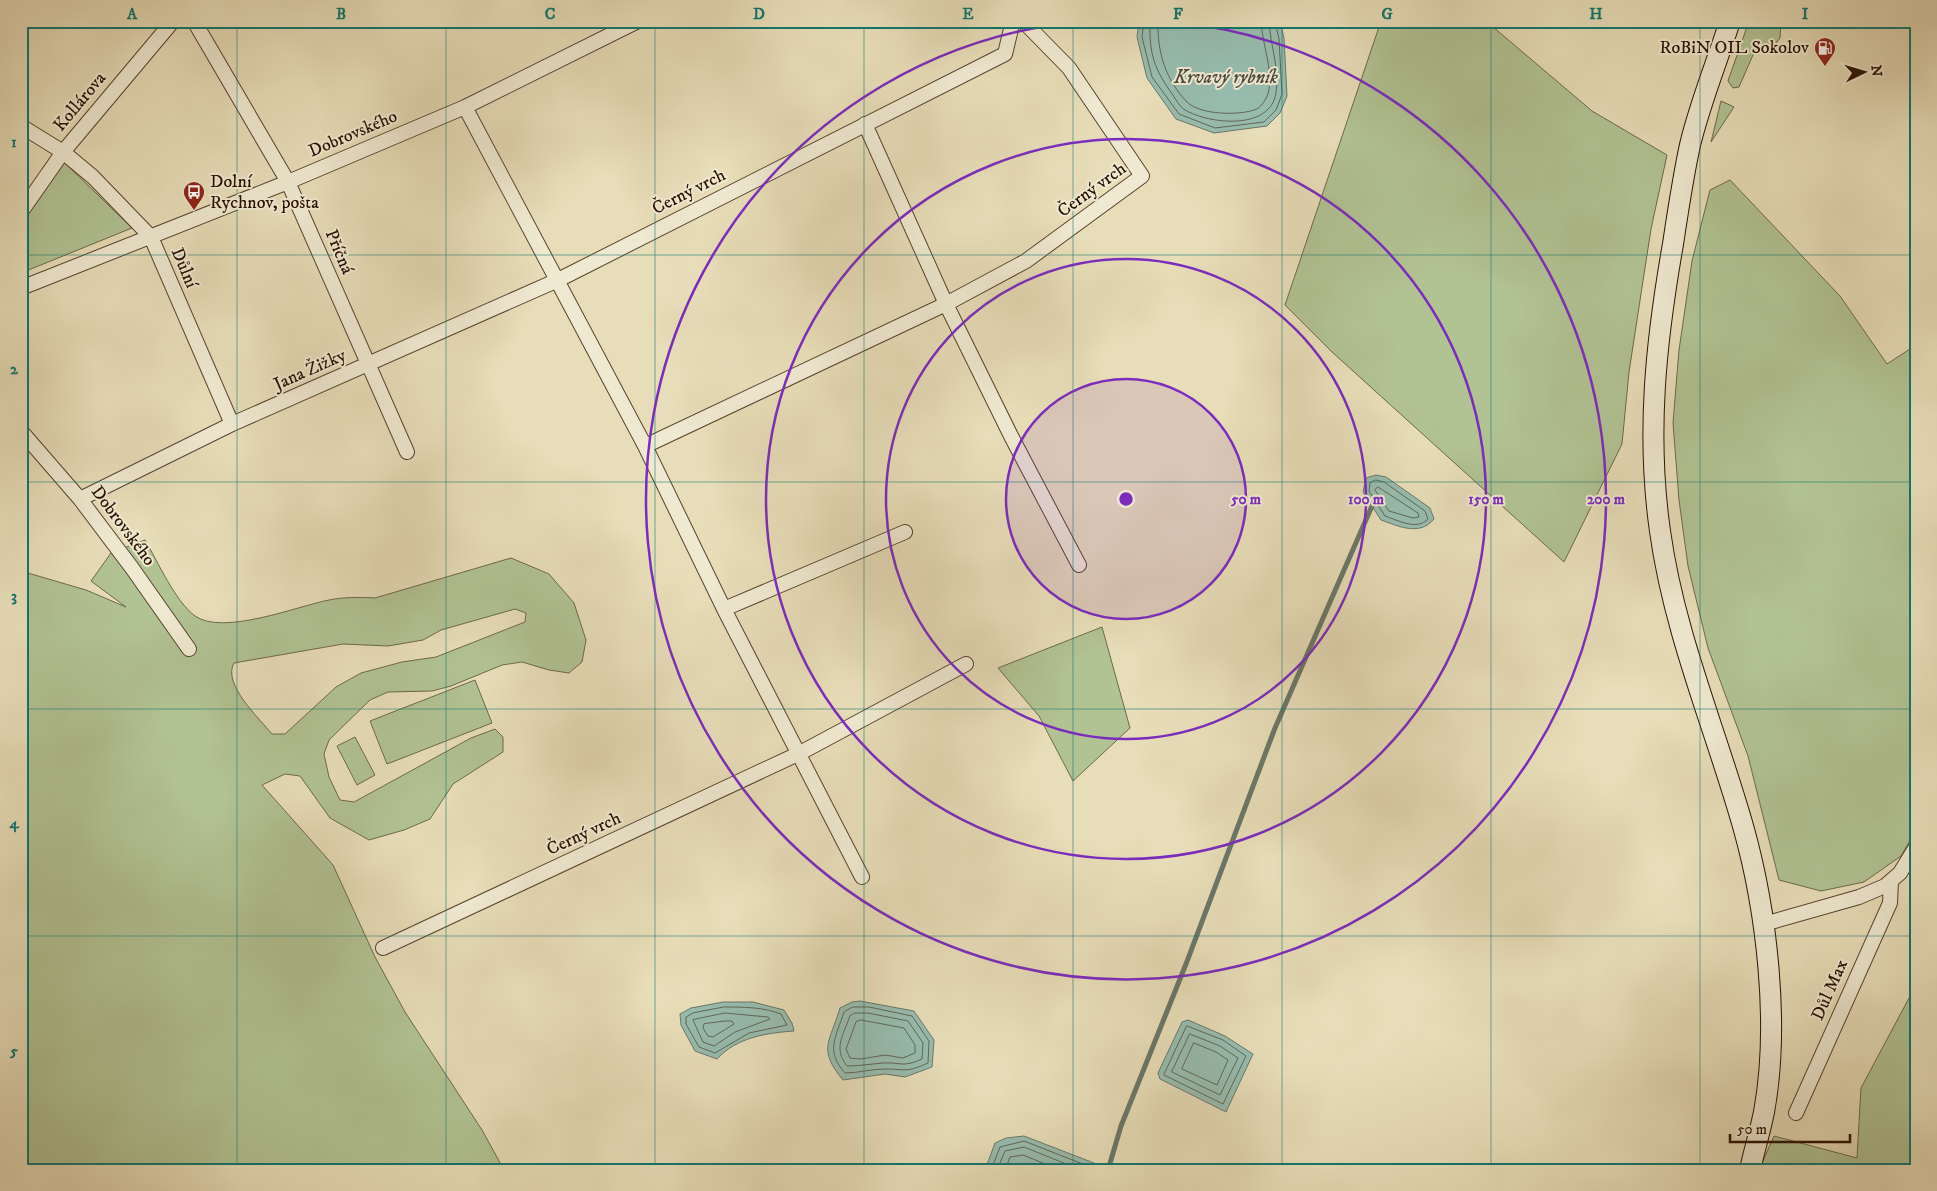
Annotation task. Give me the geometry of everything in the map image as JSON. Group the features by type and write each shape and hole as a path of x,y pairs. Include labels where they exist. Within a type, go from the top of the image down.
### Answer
{"main road":[{"path":"1730,21 1690,143 1659,325 1654,377 1654,477 1660,532 1670,587 1685,642 1743,826 1764,924 1771,1027 1764,1111 1750,1170"}],"street":[{"name":"Kollárova","path":"21,212 63,152 173,21"},
{"name":"Příčná","path":"194,21 288,182 407,452"},
{"name":"Dobrovského","path":"21,288 288,182 465,107 638,21"},
{"name":"Černý vrch","path":"558,280 1005,54 1013,21"},
{"name":"Černý vrch","path":"645,446 946,304 1026,261 1142,176 1068,68 1022,21"},
{"path":"465,107 645,446 724,608 862,877"},
{"path":"865,124 946,304 1011,436 1079,564"},
{"name":"Důlní","path":"21,126 63,152 92,177 151,237 232,424"},
{"name":"Jana Žižky","path":"80,499 232,424 558,280"},
{"name":"Dobrovského","path":"21,431 80,499 132,568 189,649"},
{"path":"724,608 906,532"},
{"name":"Černý vrch","path":"383,948 800,753 966,664"},
{"path":"1764,924 1873,892 1891,881 1906,865 1916,847"},
{"name":"Důl Max","path":"1796,1113 1890,903 1891,881"}],"shaded area":[{"path":"1381,21 1486,21 1592,111 1667,155 1651,229 1629,372 1622,444 1564,562 1332,352 1285,305"},
{"path":"1749,21 1781,21 1780,38 1772,48 1756,48 1739,87 1733,88 1728,81"},
{"path":"1721,101 1734,107 1711,142"},
{"path":"64,162 132,228 21,273 21,224"},
{"path":"1730,180 1840,296 1887,364 1916,345 1916,830 1901,856 1864,882 1821,891 1779,880 1748,756 1708,648 1688,566 1679,500 1673,423 1679,350 1692,261 1710,190"},
{"path":"145,540 167,581 188,609 195,616 208,621 223,623 261,618 335,599 375,598 511,558 549,574 574,603 586,640 582,662 569,673 549,670 522,662 502,665 451,686 432,691 388,692 370,700 329,740 324,754 329,777 340,800 354,802 471,738 495,729 503,737 503,752 453,784 430,819 404,830 369,840 330,818 300,776 285,774 262,785 333,865 375,957 405,1012 482,1130 504,1170 21,1170 21,571 86,590 126,607 91,581 111,553","holes":["515,609 526,613 525,622 436,657 402,662 361,673 336,687 285,734 272,734 251,710 233,681 232,671 234,663 343,644 388,646 423,640 441,630"]},
{"path":"1102,627 1130,728 1073,781 1039,716 998,668"},
{"path":"475,680 492,723 387,764 370,721"},
{"path":"355,737 375,775 357,785 337,746"},
{"path":"1916,985 1916,1170 1759,1170 1774,1136 1857,1158 1861,1088"}],"water":[{"name":"Krvavý rybník","path":"1139,21 1280,21 1284,38 1287,96 1280,113 1267,126 1214,133 1176,119 1147,78 1137,37"},
{"path":"1376,475 1386,477 1430,508 1434,519 1416,529 1409,529 1381,520 1363,492 1366,478"},
{"path":"860,1001 914,1011 934,1040 932,1067 905,1077 885,1074 843,1080 830,1060 828,1045 840,1008 852,1002"},
{"path":"723,1002 753,1002 784,1010 792,1023 794,1031 773,1033 743,1041 717,1059 695,1051 681,1025 680,1014 691,1008"},
{"path":"1188,1020 1225,1036 1253,1054 1226,1112 1160,1079 1158,1073 1182,1022"},
{"path":"1024,1136 1112,1170 985,1170 995,1143 1006,1138"}],"waterway":[{"path":"1108,1170 1121,1126 1186,964 1275,728 1372,506"}],"place":[{"name":"RoBiN OIL Sokolov","path":"1825,67"},
{"name":"Dolní Rychnov, pošta","path":"194,211"}]}
